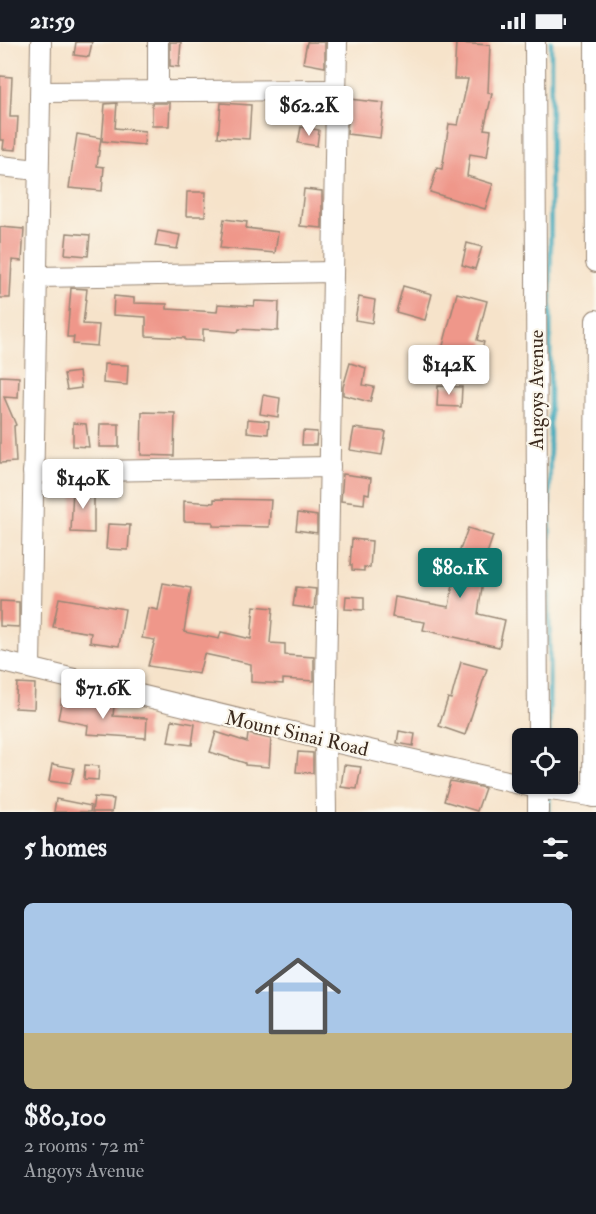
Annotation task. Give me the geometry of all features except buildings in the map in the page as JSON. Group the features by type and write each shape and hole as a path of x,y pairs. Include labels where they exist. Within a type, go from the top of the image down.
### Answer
{"street":[{"path":"30,668 41,42"},
{"path":"158,42 158,90"},
{"path":"326,812 325,740 337,42"},
{"name":"Angoys Avenue","path":"535,42 538,728"},
{"path":"596,42 596,262"},
{"path":"40,92 336,90"},
{"path":"0,166 38,170"},
{"path":"37,276 333,272"},
{"path":"595,797 596,320"},
{"path":"33,472 330,468"},
{"name":"Mount Sinai Road","path":"0,661 325,740 512,781"},
{"path":"538,812 546,794"},
{"name":"Mount Sinai Road","path":"577,794 595,797"}],"waterway":[{"path":"549,728 551,42"},
{"path":"549,795 549,812"}]}
